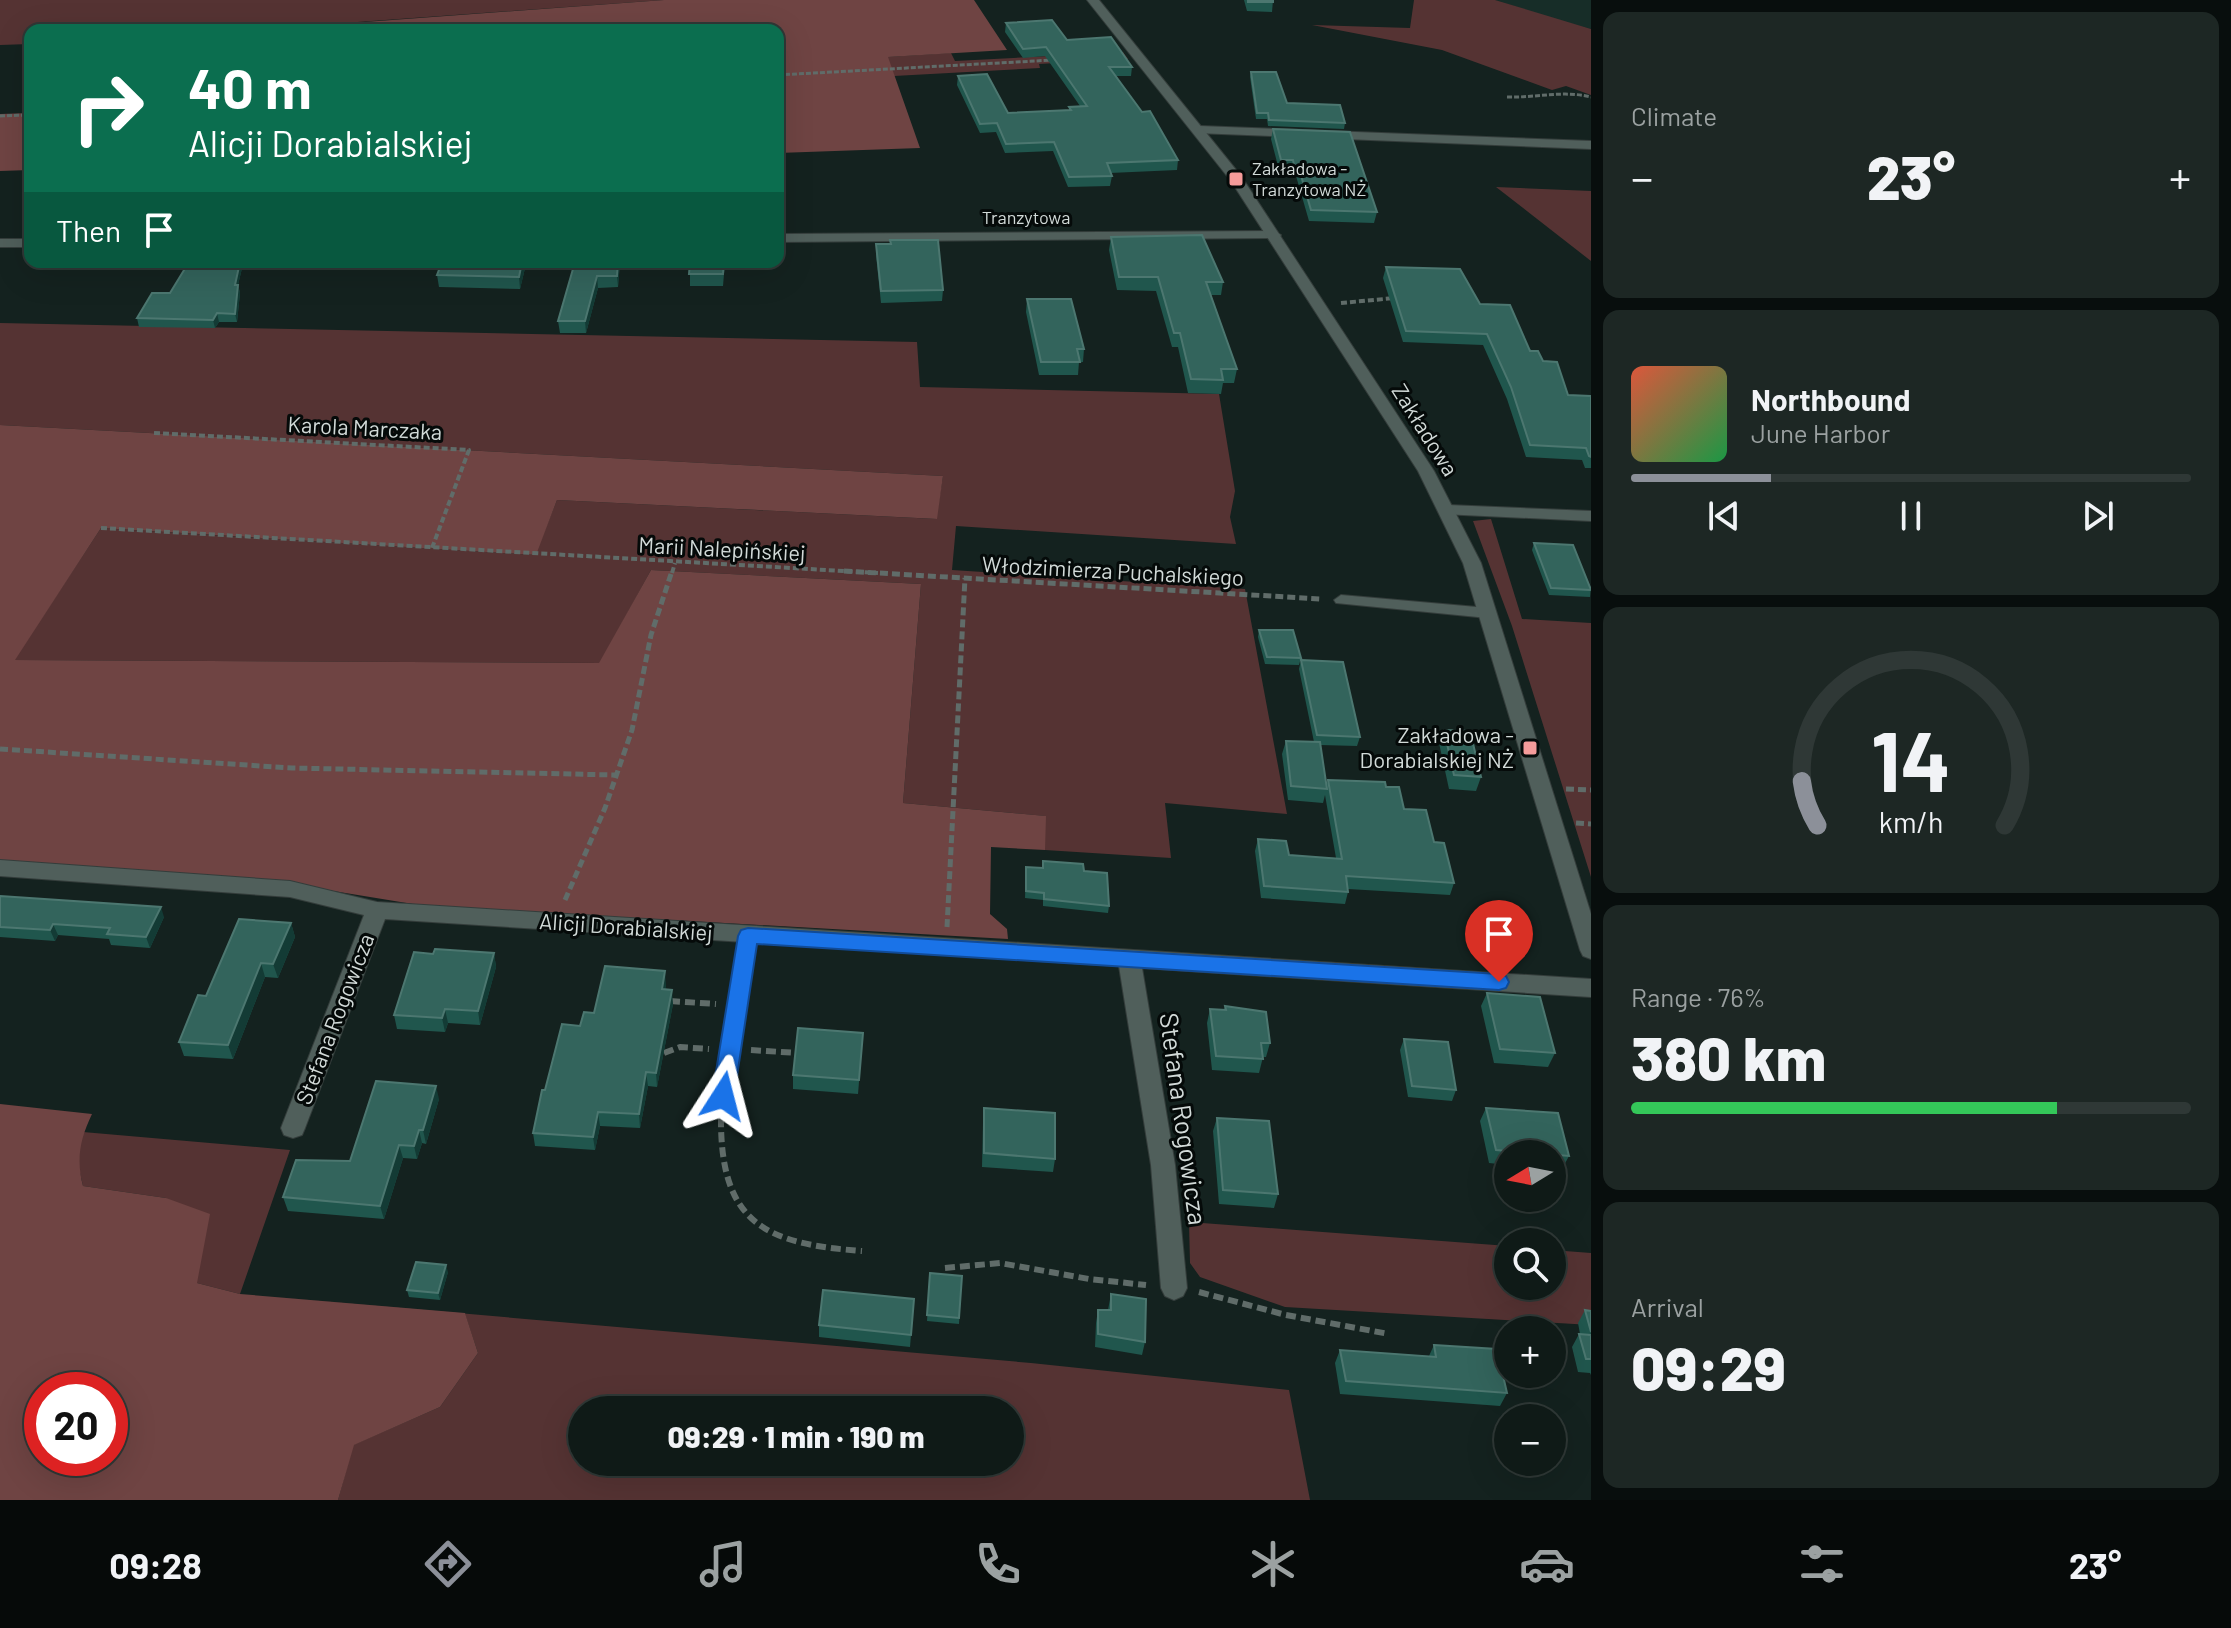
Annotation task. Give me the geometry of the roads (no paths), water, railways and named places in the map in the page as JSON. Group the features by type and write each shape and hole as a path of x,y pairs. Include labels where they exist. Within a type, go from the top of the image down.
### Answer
{"street":[{"name":"Zakładowa","path":"1093,0 1200,130 1274,235 1448,510 1472,563 1591,950"},
{"path":"1200,130 1591,145"},
{"name":"Tranzytowa","path":"784,238 1274,235"},
{"path":"0,243 24,243"},
{"path":"1448,510 1591,516"},
{"name":"Alicji Dorabialskiej","path":"0,868 290,889 377,910 1591,988"},
{"name":"Stefana Rogowicza","path":"293,1128 377,910"},
{"name":"Stefana Rogowicza","path":"1129,959 1163,1165 1174,1288"}],"lane":[{"path":"1334,600 1488,613"},
{"path":"723,1096 748,936"}],"place":[{"name":"Zakładowa - Tranzytowa NŻ","path":"1236,179"},
{"name":"Zakładowa - Dorabialskiej NŻ","path":"1530,748"}]}
